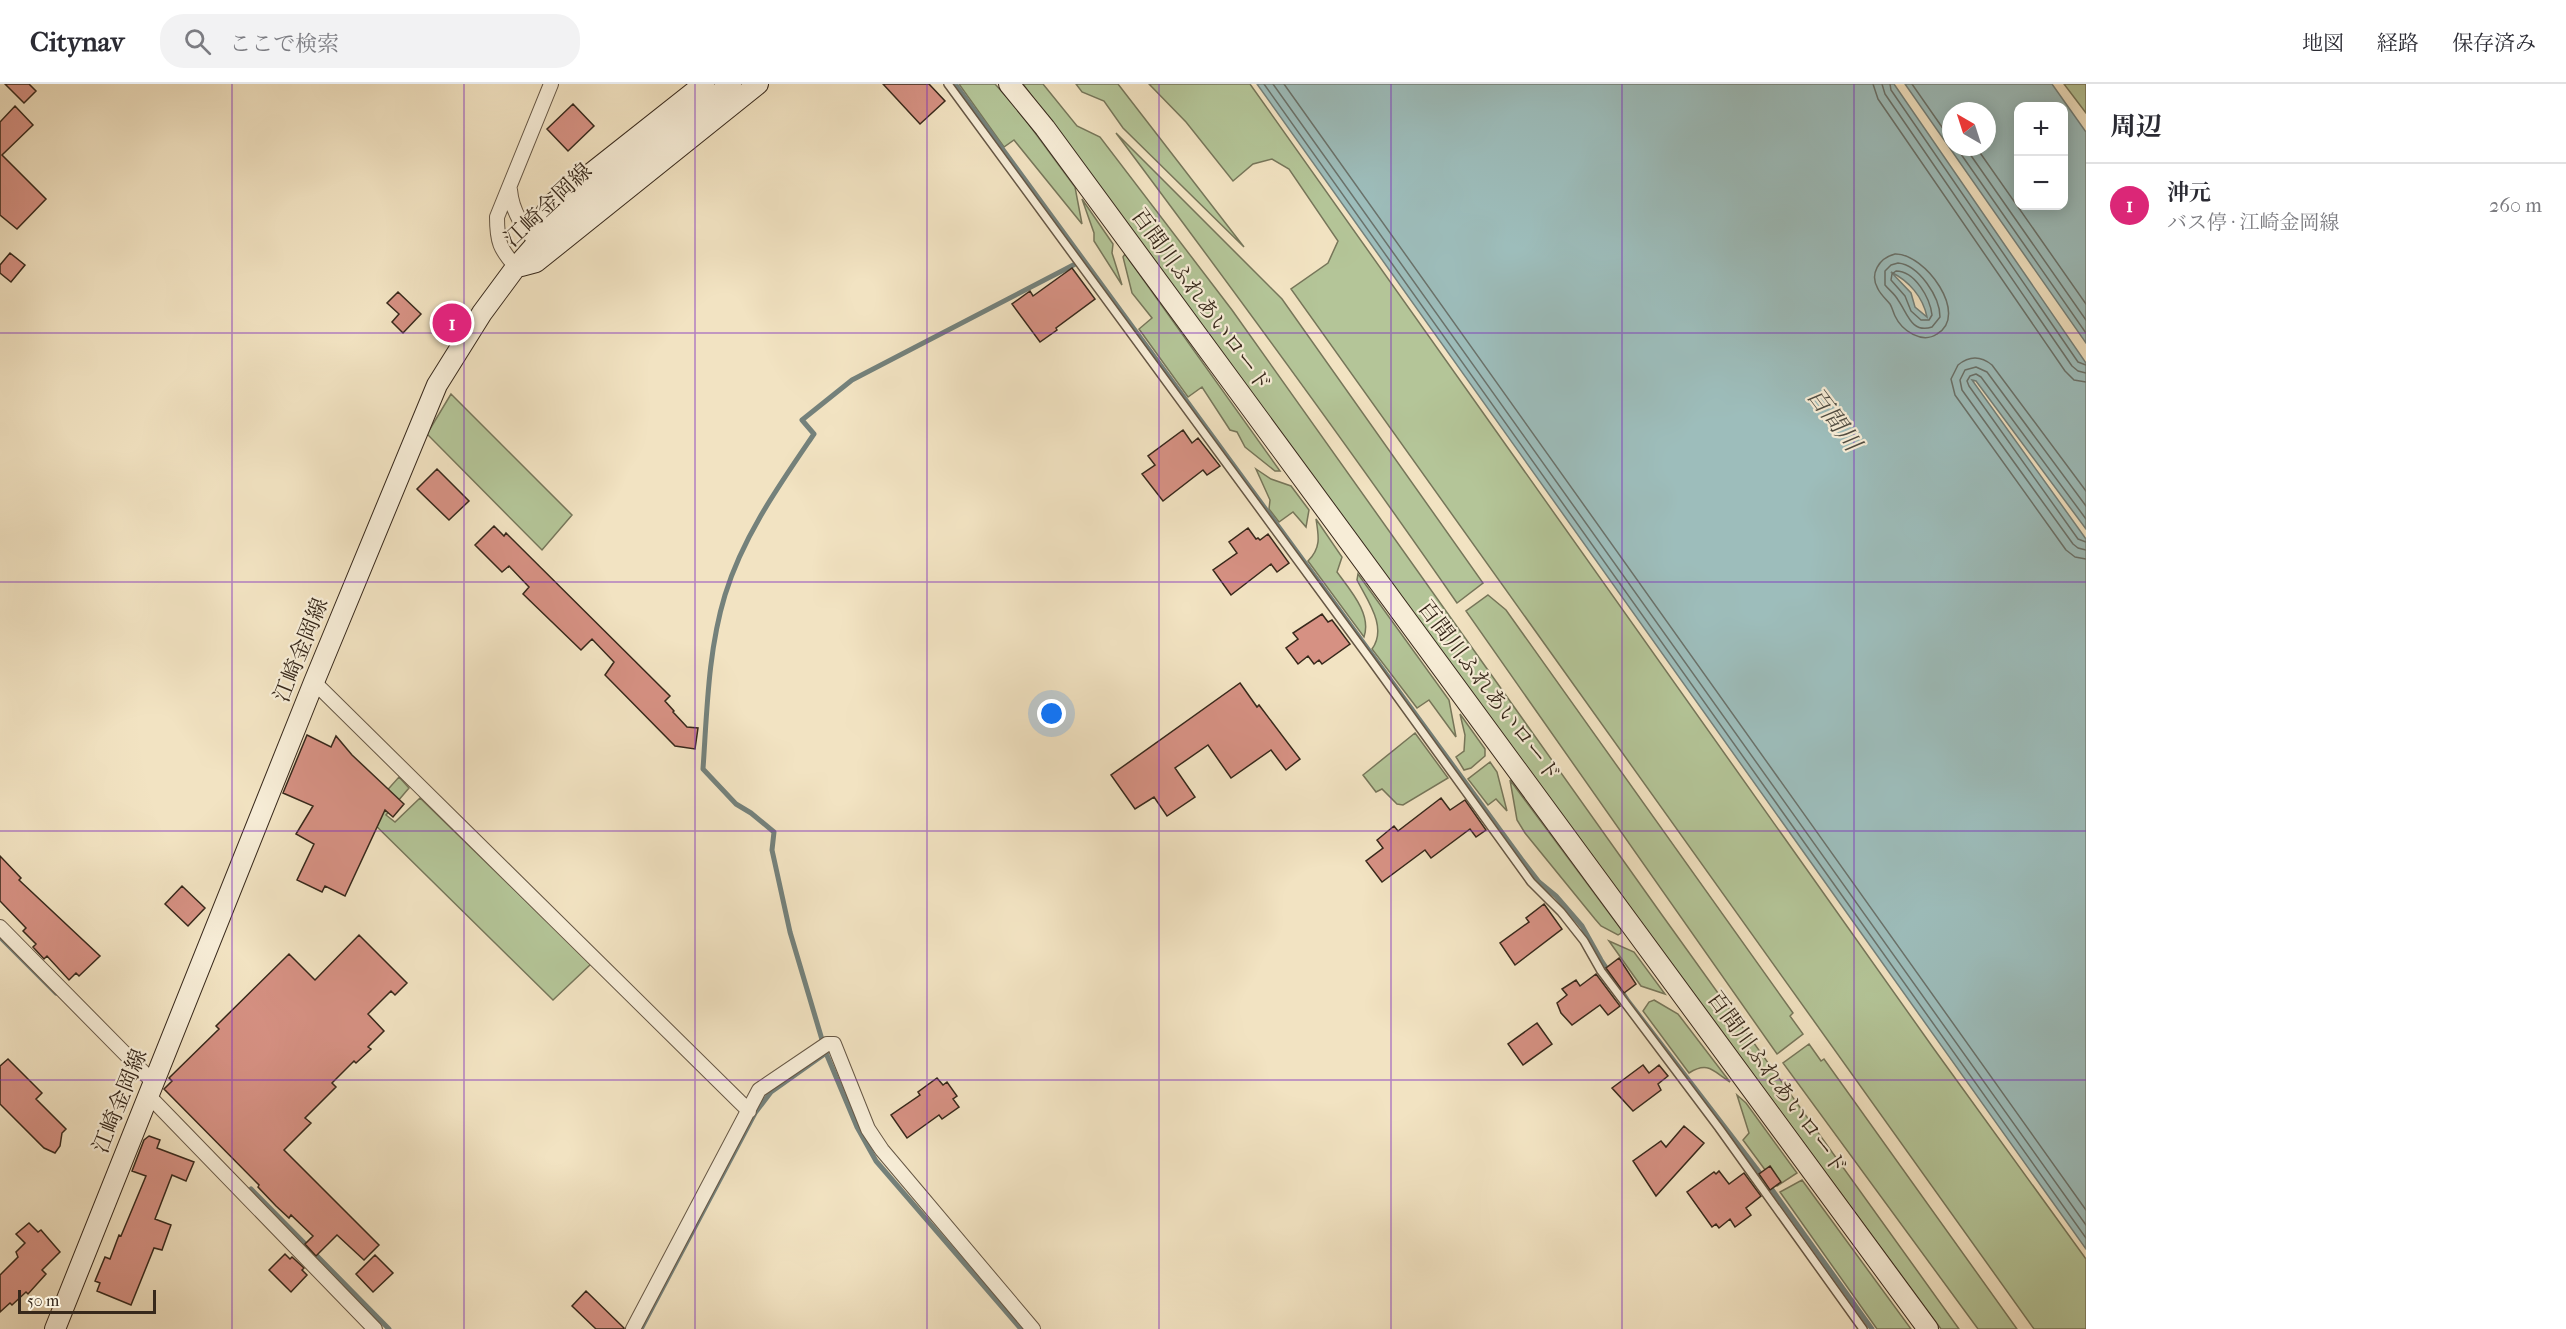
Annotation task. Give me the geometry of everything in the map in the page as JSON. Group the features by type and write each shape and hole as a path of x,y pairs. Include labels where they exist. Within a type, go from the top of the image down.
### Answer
{"main road":[{"path":"537,243 537,227 551,205 704,84"},
{"name":"江崎金岡線","path":"55,1329 314,682 437,385 460,346 516,267 537,243 583,202 731,84"},
{"path":"516,267 536,262 758,84"},
{"name":"百間川ふれあいロード","path":"1009,84 1045,128 1928,1329"}],"street":[{"path":"516,267 503,251 497,237 497,217 510,190 551,84"},
{"path":"510,190 511,202 520,222 537,243"},
{"path":"314,682 749,1111"},
{"path":"0,927 375,1329"},
{"path":"633,1329 759,1090 823,1045 834,1044 868,1130 882,1150 1033,1329"}],"lane":[{"path":"948,84 1531,882 1561,912 1584,941 1601,971 1726,1138 1863,1329"}],"green space":[{"path":"959,84 995,84 1016,107 1075,187 1082,224 1014,140 1004,147"},
{"path":"1023,84 1043,84 1077,126 1100,137 1232,310 1959,1329 1941,1329"},
{"path":"1076,84 1118,84 1244,247 1123,128 1104,101 1082,92"},
{"path":"1149,84 1250,84 1934,1049 2086,1259 2086,1329 2034,1329 1291,289 1328,263 1338,241 1289,169 1272,159 1253,164 1233,181 1186,122"},
{"path":"2064,84 2086,84 2086,113"},
{"path":"1116,133 1282,299 1483,583 1457,603 1289,366"},
{"path":"1082,199 1113,244 1112,253 1122,285 1094,241 1094,233"},
{"path":"1125,254 1280,471 1275,471 1245,447 1237,432 1230,430 1202,387 1188,397 1139,329 1152,318 1132,293 1123,257"},
{"path":"451,394 572,515 542,550 427,434"},
{"path":"1256,469 1271,479 1291,486 1309,510 1306,527 1293,512 1279,522 1269,509 1270,500"},
{"path":"1316,519 1342,557 1337,572 1362,611 1366,628 1364,637 1308,561 1318,542"},
{"path":"1358,574 1449,700 1456,737 1429,700 1417,708 1372,649 1378,632 1377,623 1357,580"},
{"path":"1488,595 1506,610 1793,1013 1790,1016 1803,1034 1777,1054 1466,611"},
{"path":"1460,714 1485,749 1485,756 1471,768 1464,770 1456,757 1464,751 1465,735"},
{"path":"1415,733 1448,778 1403,805 1397,804 1382,789 1376,792 1363,775"},
{"path":"1490,762 1497,772 1507,811 1496,799 1488,805 1468,779"},
{"path":"399,777 409,788 386,815 395,822 420,798 591,964 553,1000 365,815"},
{"path":"1510,780 1621,929 1621,933 1618,935 1601,926 1525,833 1517,820"},
{"path":"1609,941 1634,952 1665,994 1641,986"},
{"path":"1654,1000 1678,1014 1730,1082 1715,1071 1706,1068 1696,1069 1689,1073 1643,1011 1649,1002"},
{"path":"1809,1044 1821,1061 1824,1059 2017,1329 1978,1329 1783,1063"},
{"path":"1737,1095 1746,1103 1797,1173 1777,1186 1743,1140 1749,1133"},
{"path":"1802,1180 1911,1329 1877,1329 1780,1192"}],"water":[{"name":"百間川","path":"1257,84 1894,84 2086,363 2086,529 1976,381 1972,380 2086,539 2086,1249","holes":["1891,272 1909,285 1919,296 1927,317 1915,307 1911,293"]},
{"path":"1905,84 2052,84 2065,102 2014,102 2014,210 2068,210 2068,107 2086,132 2086,343 1955,156 1996,156 1996,102 1942,102 1942,137"}],"building":[{"path":"5,84 29,84 36,91 24,103"},
{"path":"883,84 929,84 945,101 920,124"},
{"path":"573,104 594,126 568,151 547,129"},
{"path":"15,106 33,125 2,155 46,199 17,229 0,215 0,122"},
{"path":"10,253 25,265 11,282 0,273 0,265"},
{"path":"1072,268 1095,299 1040,342 1012,304 1030,291 1033,296"},
{"path":"398,292 421,314 403,333 392,322 399,314 387,303"},
{"path":"1183,430 1192,443 1198,438 1220,466 1207,475 1203,470 1163,501 1142,474 1155,465 1148,456"},
{"path":"437,469 469,501 449,520 417,489"},
{"path":"494,526 504,536 506,533 670,696 665,701 673,712 687,727 698,728 695,749 675,746 605,675 614,662 592,639 581,650 523,594 529,587 509,566 502,572 475,545"},
{"path":"1248,528 1256,539 1260,540 1268,534 1289,563 1277,572 1271,564 1231,595 1213,570 1237,553 1229,542"},
{"path":"1322,614 1328,622 1332,620 1350,644 1322,664 1319,660 1314,664 1308,656 1298,664 1286,648 1298,639 1293,633"},
{"path":"1240,683 1300,759 1286,770 1271,750 1231,778 1208,745 1175,768 1195,797 1167,816 1154,797 1135,809 1111,775"},
{"path":"307,735 331,747 336,736 352,755 404,804 393,817 385,810 345,896 325,886 322,892 297,880 314,844 296,834 313,806 283,793"},
{"path":"1441,798 1450,810 1465,800 1486,830 1476,837 1470,829 1431,858 1425,850 1382,882 1366,861 1383,848 1377,840 1394,826 1398,831"},
{"path":"0,856 21,878 19,880 100,956 79,976 76,973 69,980 47,956 44,959 33,947 36,944 23,931 26,928 0,901"},
{"path":"182,886 205,908 188,926 165,904"},
{"path":"1544,904 1562,929 1515,965 1500,943 1529,922 1526,918"},
{"path":"359,935 407,983 395,995 391,991 368,1014 384,1031 368,1047 371,1049 356,1063 354,1061 332,1083 336,1087 305,1118 311,1123 284,1150 379,1245 364,1260 337,1235 316,1256 305,1244 313,1236 291,1215 289,1218 276,1206 258,1187 259,1185 164,1089 172,1081 169,1078 219,1029 216,1026 289,954 315,980"},
{"path":"1619,958 1636,984 1624,993 1606,968"},
{"path":"1596,974 1620,1006 1608,1015 1600,1005 1572,1025 1561,1013 1557,1003 1567,995 1562,989 1576,980 1580,986"},
{"path":"1537,1023 1552,1044 1523,1065 1508,1044"},
{"path":"8,1059 42,1093 36,1099 66,1129 62,1133 60,1146 55,1153 44,1148 0,1104 0,1066"},
{"path":"1643,1065 1649,1073 1659,1065 1668,1076 1658,1084 1661,1090 1633,1111 1612,1088"},
{"path":"937,1078 943,1085 947,1082 957,1096 953,1099 959,1107 942,1119 939,1115 907,1138 891,1115 920,1095 918,1092"},
{"path":"1684,1126 1704,1143 1656,1196 1633,1161 1661,1141 1666,1147"},
{"path":"149,1136 160,1140 157,1148 194,1162 186,1181 172,1175 155,1219 171,1225 162,1250 154,1248 131,1305 97,1291 100,1283 95,1281 105,1257 110,1259 146,1176 132,1171 144,1140"},
{"path":"1770,1166 1781,1182 1770,1190 1759,1174"},
{"path":"1719,1171 1729,1184 1744,1173 1761,1196 1746,1208 1751,1215 1735,1227 1730,1219 1719,1228 1716,1224 1712,1227 1687,1192 1714,1172 1716,1174"},
{"path":"29,1223 38,1232 41,1230 60,1252 42,1270 46,1274 28,1294 26,1292 0,1312 0,1275 18,1257 16,1252 25,1243 16,1234"},
{"path":"285,1254 304,1268 302,1270 307,1275 291,1292 269,1270"},
{"path":"375,1255 393,1273 373,1292 356,1274"},
{"path":"586,1291 624,1329 596,1329 572,1306"}],"waterway":[{"path":"955,84 1522,860 1539,882 1556,896 1582,926 1628,1001 1763,1177"},
{"path":"1021,1329 876,1161 857,1127 826,1053 790,932 772,850 774,832 736,804 703,769 707,703 719,616 733,573 752,531 814,434 802,420 852,380 1081,261"},
{"path":"0,937 56,993"},
{"path":"641,1329 755,1113 771,1092 826,1053"},
{"path":"1768,1184 1872,1329"},
{"path":"251,1189 389,1329"}],"place":[{"name":"沖元","path":"452,323"}]}
